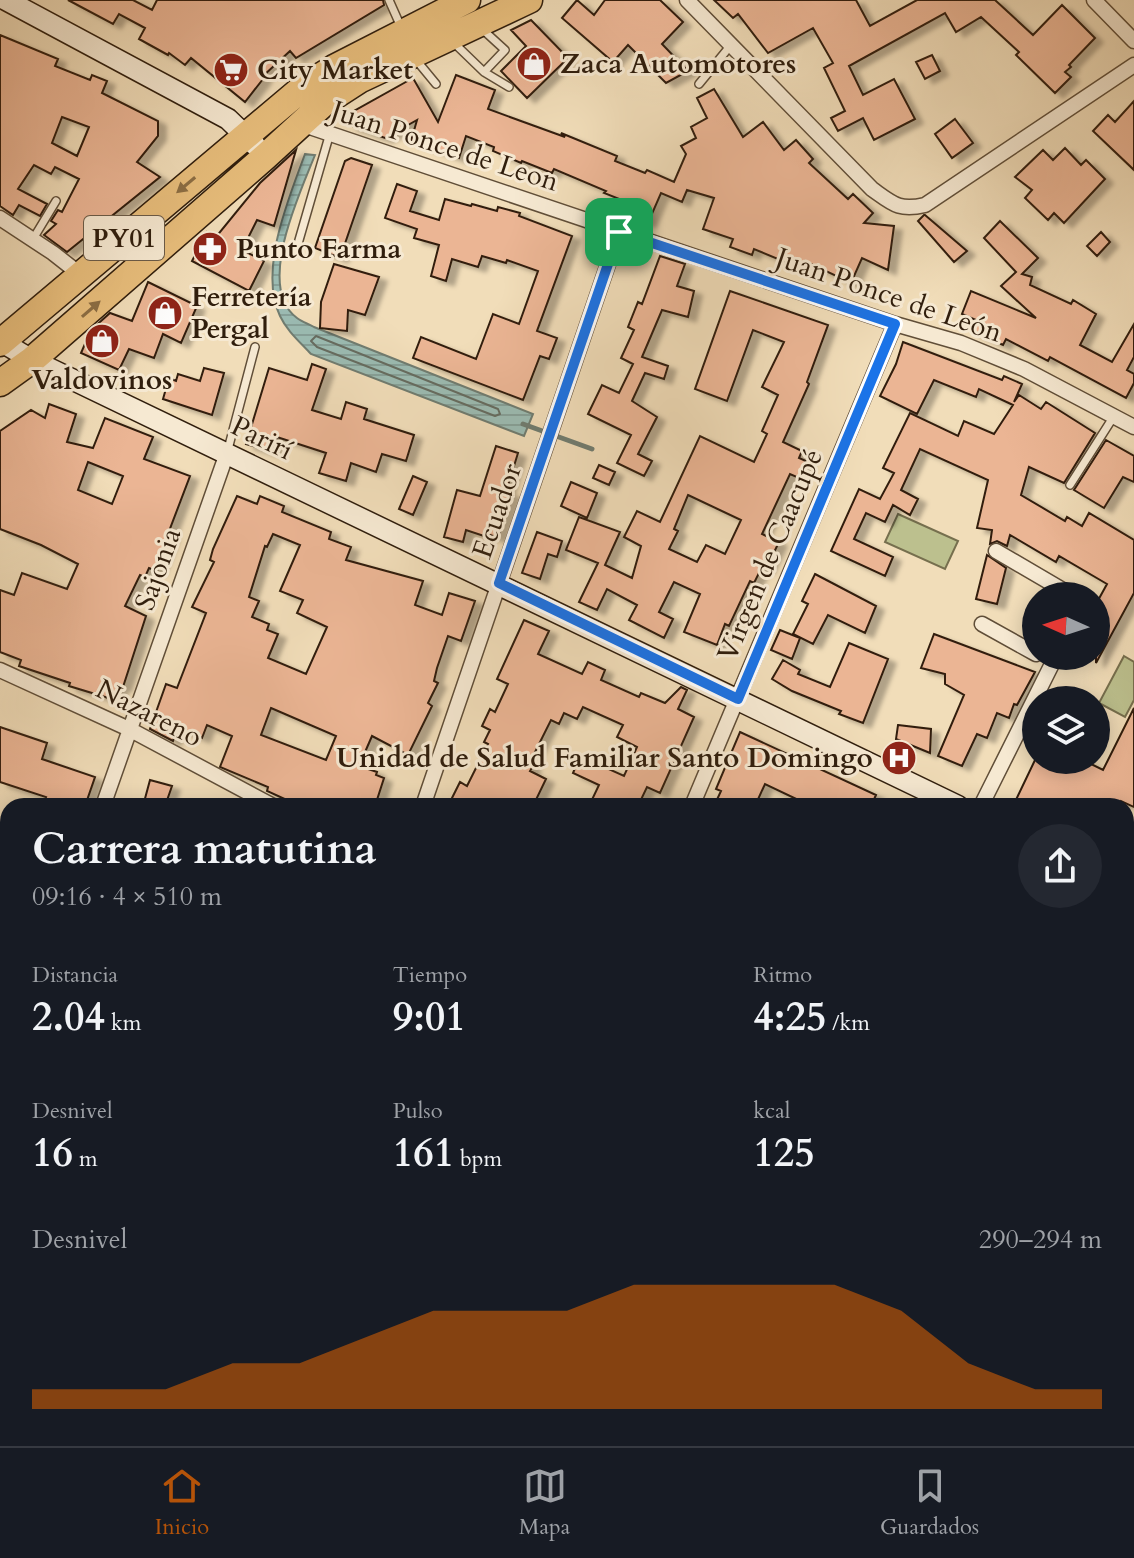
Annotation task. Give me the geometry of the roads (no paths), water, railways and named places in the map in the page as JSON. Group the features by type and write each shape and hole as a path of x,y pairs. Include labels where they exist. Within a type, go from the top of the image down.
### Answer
{"highway":[{"name":"PY01","path":"1,343 305,86 334,68 408,44 472,12 514,3"},
{"name":"PY01","path":"2,379 32,360 325,102 408,44 448,38 472,12"}],"main road":[{"path":"6,0 228,119 266,156"},
{"name":"Parirí","path":"1,343 942,798"}],"street":[{"path":"687,0 872,189 897,207 925,205 1134,65"},
{"path":"1094,0 1134,41"},
{"path":"281,105 299,125"},
{"name":"Juan Ponce de Leon","path":"299,125 619,232"},
{"path":"0,218 81,275"},
{"name":"Juan Ponce de León","path":"619,232 961,343 1024,369 1134,427"},
{"name":"Ecuador","path":"426,798 619,232"},
{"name":"Virgen de Caacupé","path":"695,798 895,324"},
{"name":"Sajonia","path":"106,798 227,453"},
{"path":"996,551 1049,582"},
{"path":"982,624 1022,645"},
{"name":"Nazareno","path":"0,670 129,729 258,798"},
{"path":"984,798 1040,670"}],"lane":[{"path":"389,0 408,44 436,84"},
{"path":"472,12 505,50 484,72"},
{"path":"448,38 484,72 509,87"},
{"path":"699,84 731,45"},
{"path":"295,254 330,133"},
{"path":"33,239 56,201"},
{"name":"Sajonia","path":"227,453 255,347"},
{"path":"1070,485 1114,416"}],"water":[{"path":"305,154 315,155 292,215 280,263 280,285 285,304 297,318 314,327 533,414 524,436 311,354 290,331 280,316 274,298 272,277 278,234"}],"waterway":[{"path":"523,424 592,449"}],"place":[{"name":"Zaca Automotores","path":"534,64"},
{"name":"City Market","path":"231,70"},
{"name":"Punto Farma","path":"210,249"},
{"name":"Ferretería Pergal","path":"165,313"},
{"name":"Valdovinos","path":"102,341"},
{"name":"Unidad de Salud Familiar Santo Domingo","path":"899,758"}]}
